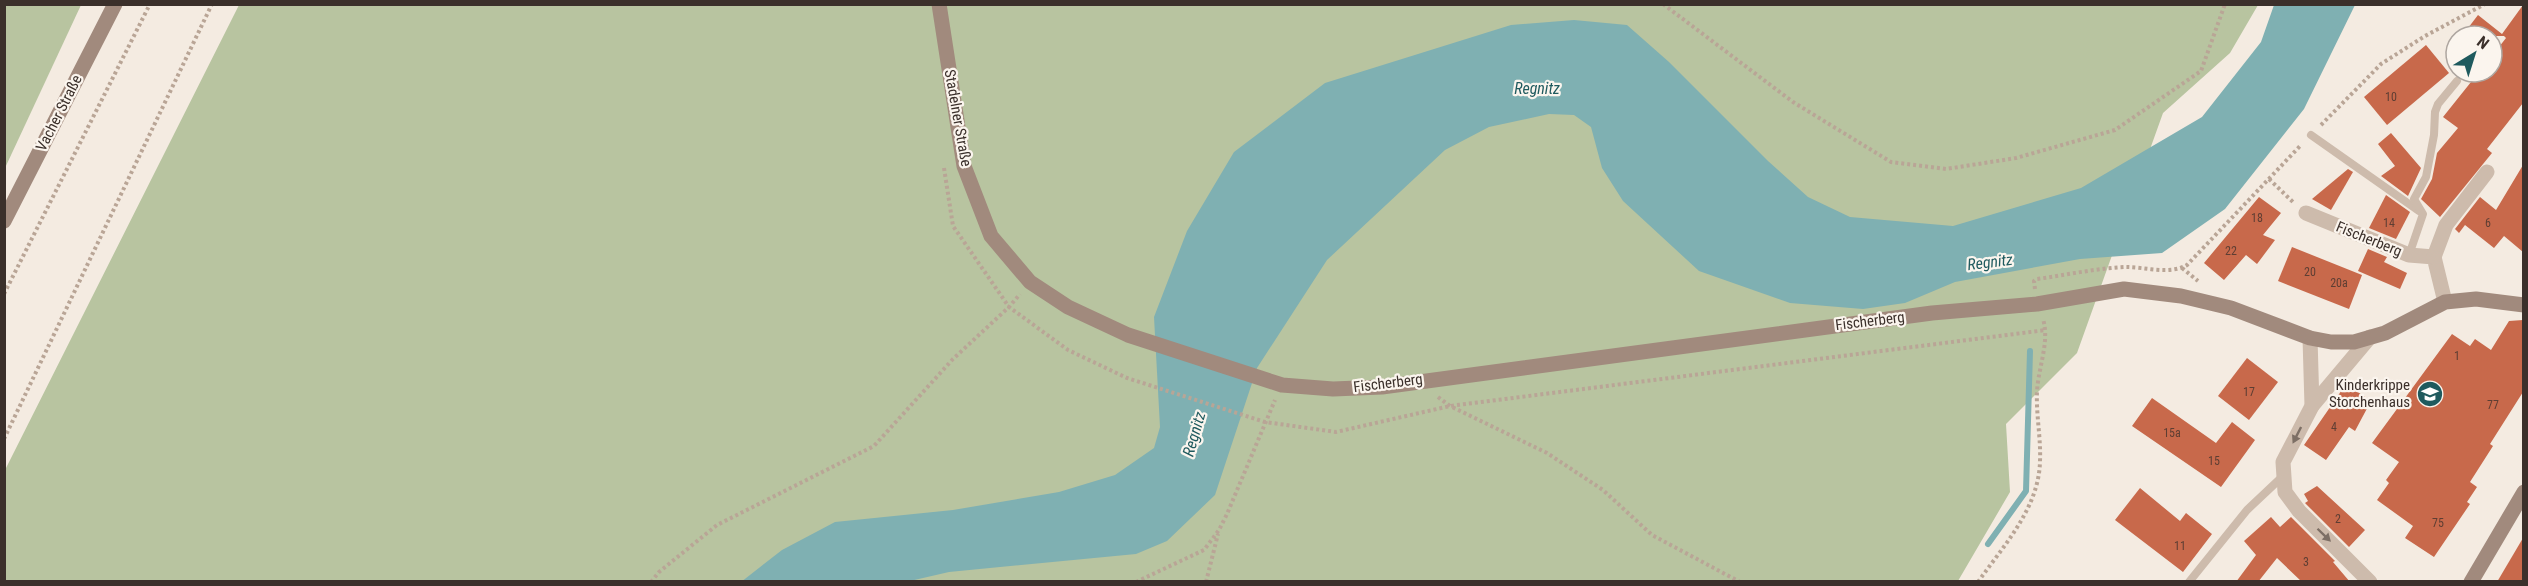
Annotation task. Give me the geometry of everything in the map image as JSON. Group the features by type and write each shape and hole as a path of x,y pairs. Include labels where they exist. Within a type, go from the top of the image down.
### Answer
{"main road":[{"name":"Vacher Straße","path":"4,221 115,4"},
{"name":"Stadelner Straße","path":"939,4 964,166 991,236 1030,282 1068,307 1128,335"},
{"name":"Fischerberg","path":"1128,335 1282,385 1333,389 1382,387 1921,314 2037,304 2124,289 2181,296 2231,308 2310,338 2331,342 2354,342 2385,333 2445,302 2476,299 2523,305"},
{"path":"2471,582 2523,492"}],"street":[{"path":"2445,302 2434,257 2446,225 2487,172"},
{"name":"Fischerberg","path":"2306,213 2409,255 2434,257"},
{"path":"2370,337 2312,406 2283,462 2282,477 2285,492 2299,511 2370,581"},
{"path":"2310,338 2312,406"}],"lane":[{"path":"2409,255 2422,213 2414,199 2426,177 2435,112 2438,104 2455,84"},
{"path":"2311,135 2422,213"},
{"path":"2189,582 2247,510 2282,477"}],"path":[{"path":"4,294 150,4"},
{"path":"4,439 212,4"},
{"path":"1663,4 1793,102 1891,162 1946,169 2016,158 2115,129 2201,71 2225,4"},
{"path":"2037,304 2034,281 2037,279 2127,267 2182,268 2207,246 2381,64 2425,36 2485,4"},
{"path":"2269,179 2286,195"},
{"path":"651,582 659,572 717,525 874,446 953,359 1010,307 1030,282"},
{"path":"1127,378 1249,418 1336,432 1450,406 2046,330 2037,391 2040,462 2035,495 2017,526 1978,582"},
{"path":"1206,582 1219,531 1282,385"},
{"path":"1450,406 1547,453 1603,490 1652,535 1740,582"},
{"path":"1136,582 1204,550 1219,531"}],"green space":[{"path":"4,5 81,5 5,168"},
{"path":"239,5 2258,5 2230,53 2163,113 2077,353 2006,424 2010,492 1958,581 5,581 4,472"}],"water":[{"name":"Regnitz","path":"2274,5 2355,5 2304,109 2225,209 2162,253 2080,259 1955,282 1905,303 1863,309 1790,303 1699,271 1623,201 1602,168 1591,127 1574,115 1549,114 1489,127 1445,150 1327,260 1257,368 1215,495 1167,541 1136,554 949,572 910,581 741,582 782,550 835,522 953,510 1059,492 1115,475 1154,448 1160,427 1154,317 1187,231 1234,152 1325,83 1511,25 1574,20 1627,25 1669,62 1768,161 1808,197 1850,217 1953,226 2081,188 2202,117 2261,42"}],"building":[{"path":"2523,5 2523,103 2487,149 2492,153 2440,217 2421,199 2432,179 2437,153 2458,128 2443,117 2469,84 2504,84 2504,41 2506,38 2504,31"},
{"path":"2478,15 2489,24 2471,24"},
{"path":"2426,45 2444,67 2444,77 2387,125 2364,97"},
{"path":"2391,133 2421,168 2408,196 2381,176 2395,166 2378,144"},
{"path":"2523,165 2523,252 2504,236 2494,248 2465,225 2459,233 2455,229 2480,197 2496,210"},
{"path":"2348,169 2353,172 2331,210 2312,199"},
{"path":"2386,195 2410,212 2396,239 2369,228"},
{"path":"2259,197 2281,213 2263,235 2275,240 2257,264 2246,255 2224,280 2204,263"},
{"path":"2292,247 2362,275 2349,309 2278,281"},
{"path":"2368,249 2387,257 2384,262 2407,273 2400,289 2358,271"},
{"path":"2523,320 2523,392 2490,444 2493,446 2470,482 2477,487 2467,502 2470,504 2434,557 2405,538 2413,526 2377,500 2389,483 2386,480 2399,462 2372,443 2452,334 2470,346 2475,339 2491,350 2509,321"},
{"path":"2247,358 2278,382 2249,420 2218,396"},
{"path":"2346,384 2371,401 2355,431 2349,427 2326,460 2304,445"},
{"path":"2152,398 2216,443 2232,422 2255,440 2221,487 2132,426"},
{"path":"2317,486 2365,530 2349,547 2305,503 2308,501 2304,494"},
{"path":"2140,488 2180,521 2186,513 2212,534 2183,572 2115,520"},
{"path":"2271,517 2280,527 2291,517 2335,561 2333,562 2350,582 2302,582 2277,558 2258,582 2236,582 2256,555 2244,541"},
{"path":"2523,538 2523,582 2497,582"}],"waterway":[{"path":"1988,544 2026,491 2030,351"}],"place":[{"name":"Kinderkrippe Storchenhaus","path":"2430,394"}]}
